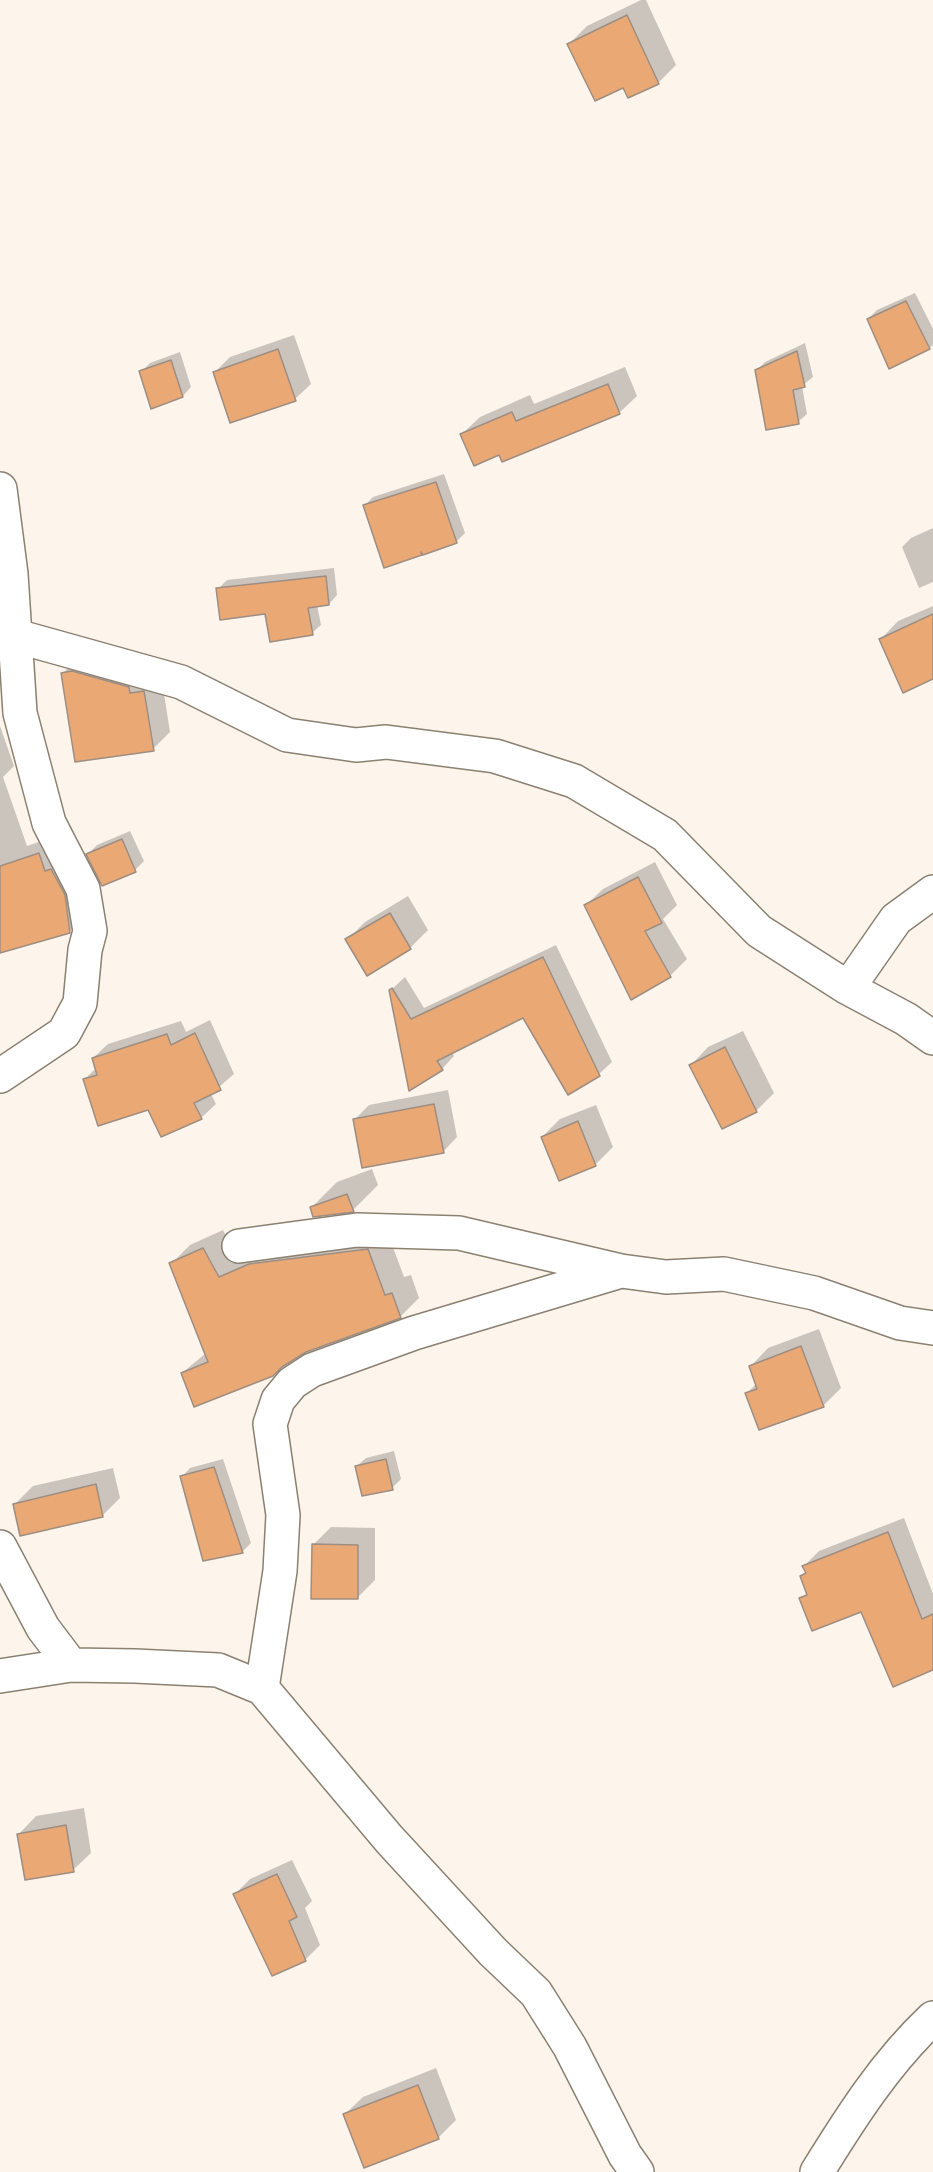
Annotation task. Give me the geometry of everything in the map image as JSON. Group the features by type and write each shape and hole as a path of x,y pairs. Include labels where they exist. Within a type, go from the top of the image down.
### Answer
{"street":[{"path":"0,489 8,635 20,713 49,823 83,890 90,931 85,950 80,1003 64,1034 0,1076"},
{"path":"8,635 181,682 287,735 356,745 386,742 495,756 574,781 665,835 759,931 848,988 906,1018 933,1038"},
{"path":"848,988 896,919 933,892"},
{"path":"239,1246 357,1230 459,1233 621,1271 666,1277 724,1275 814,1293 900,1323 933,1328"},
{"path":"262,1688 280,1571 283,1515 270,1424 278,1400 292,1383 312,1370 414,1333 621,1271"},
{"path":"0,1547 43,1628 71,1665"},
{"path":"0,1676 71,1665 218,1670 262,1688 389,1839 493,1952 536,1994 570,2047 625,2155 637,2172"},
{"path":"817,2172 868,2093 915,2035 933,2018"}],"building":[{"path":"627,15 659,84 628,98 623,88 595,101 567,44"},
{"path":"906,301 930,349 889,369 867,319"},
{"path":"278,349 296,401 230,423 213,372"},
{"path":"797,351 805,387 793,390 799,424 766,430 755,370"},
{"path":"171,360 183,397 151,409 139,371"},
{"path":"608,384 620,414 502,462 499,455 474,466 460,434 512,412 516,421"},
{"path":"436,482 457,543 423,555 421,552 422,555 384,568 363,505"},
{"path":"326,576 329,605 308,608 313,635 270,642 265,614 220,620 216,588"},
{"path":"933,614 933,679 903,693 879,639"},
{"path":"72,671 129,687 130,693 144,691 154,751 75,762 61,673"},
{"path":"122,839 136,872 102,886 86,854"},
{"path":"39,853 45,871 51,869 65,895 70,933 0,953 0,866"},
{"path":"638,877 662,923 645,931 671,977 631,1000 584,905"},
{"path":"390,913 411,949 367,976 345,939"},
{"path":"543,957 600,1076 568,1095 523,1018 437,1061 443,1070 409,1091 389,990 392,988 411,1019"},
{"path":"195,1033 221,1090 194,1103 202,1119 161,1137 148,1110 98,1126 83,1079 97,1075 92,1058 167,1034 171,1045"},
{"path":"725,1047 757,1112 722,1129 689,1065"},
{"path":"434,1104 444,1153 362,1168 353,1119"},
{"path":"578,1121 596,1166 559,1181 541,1137"},
{"path":"347,1194 354,1212 313,1217 310,1207"},
{"path":"203,1248 219,1277 249,1264 368,1249 385,1295 392,1293 401,1318 306,1352 282,1367 273,1376 194,1407 181,1373 208,1362 169,1263"},
{"path":"801,1346 824,1407 759,1430 745,1393 757,1389 749,1366"},
{"path":"386,1459 393,1490 362,1496 355,1466"},
{"path":"214,1467 243,1553 203,1561 180,1476"},
{"path":"96,1484 103,1517 20,1536 13,1504"},
{"path":"888,1532 922,1619 933,1614 933,1670 893,1687 861,1612 812,1631 799,1598 807,1595 800,1576 806,1573 802,1566"},
{"path":"312,1544 358,1545 358,1599 311,1599"},
{"path":"66,1825 74,1872 25,1880 17,1834"},
{"path":"277,1874 297,1917 289,1921 306,1961 272,1976 233,1894"},
{"path":"418,2085 439,2139 364,2168 343,2114"}]}
